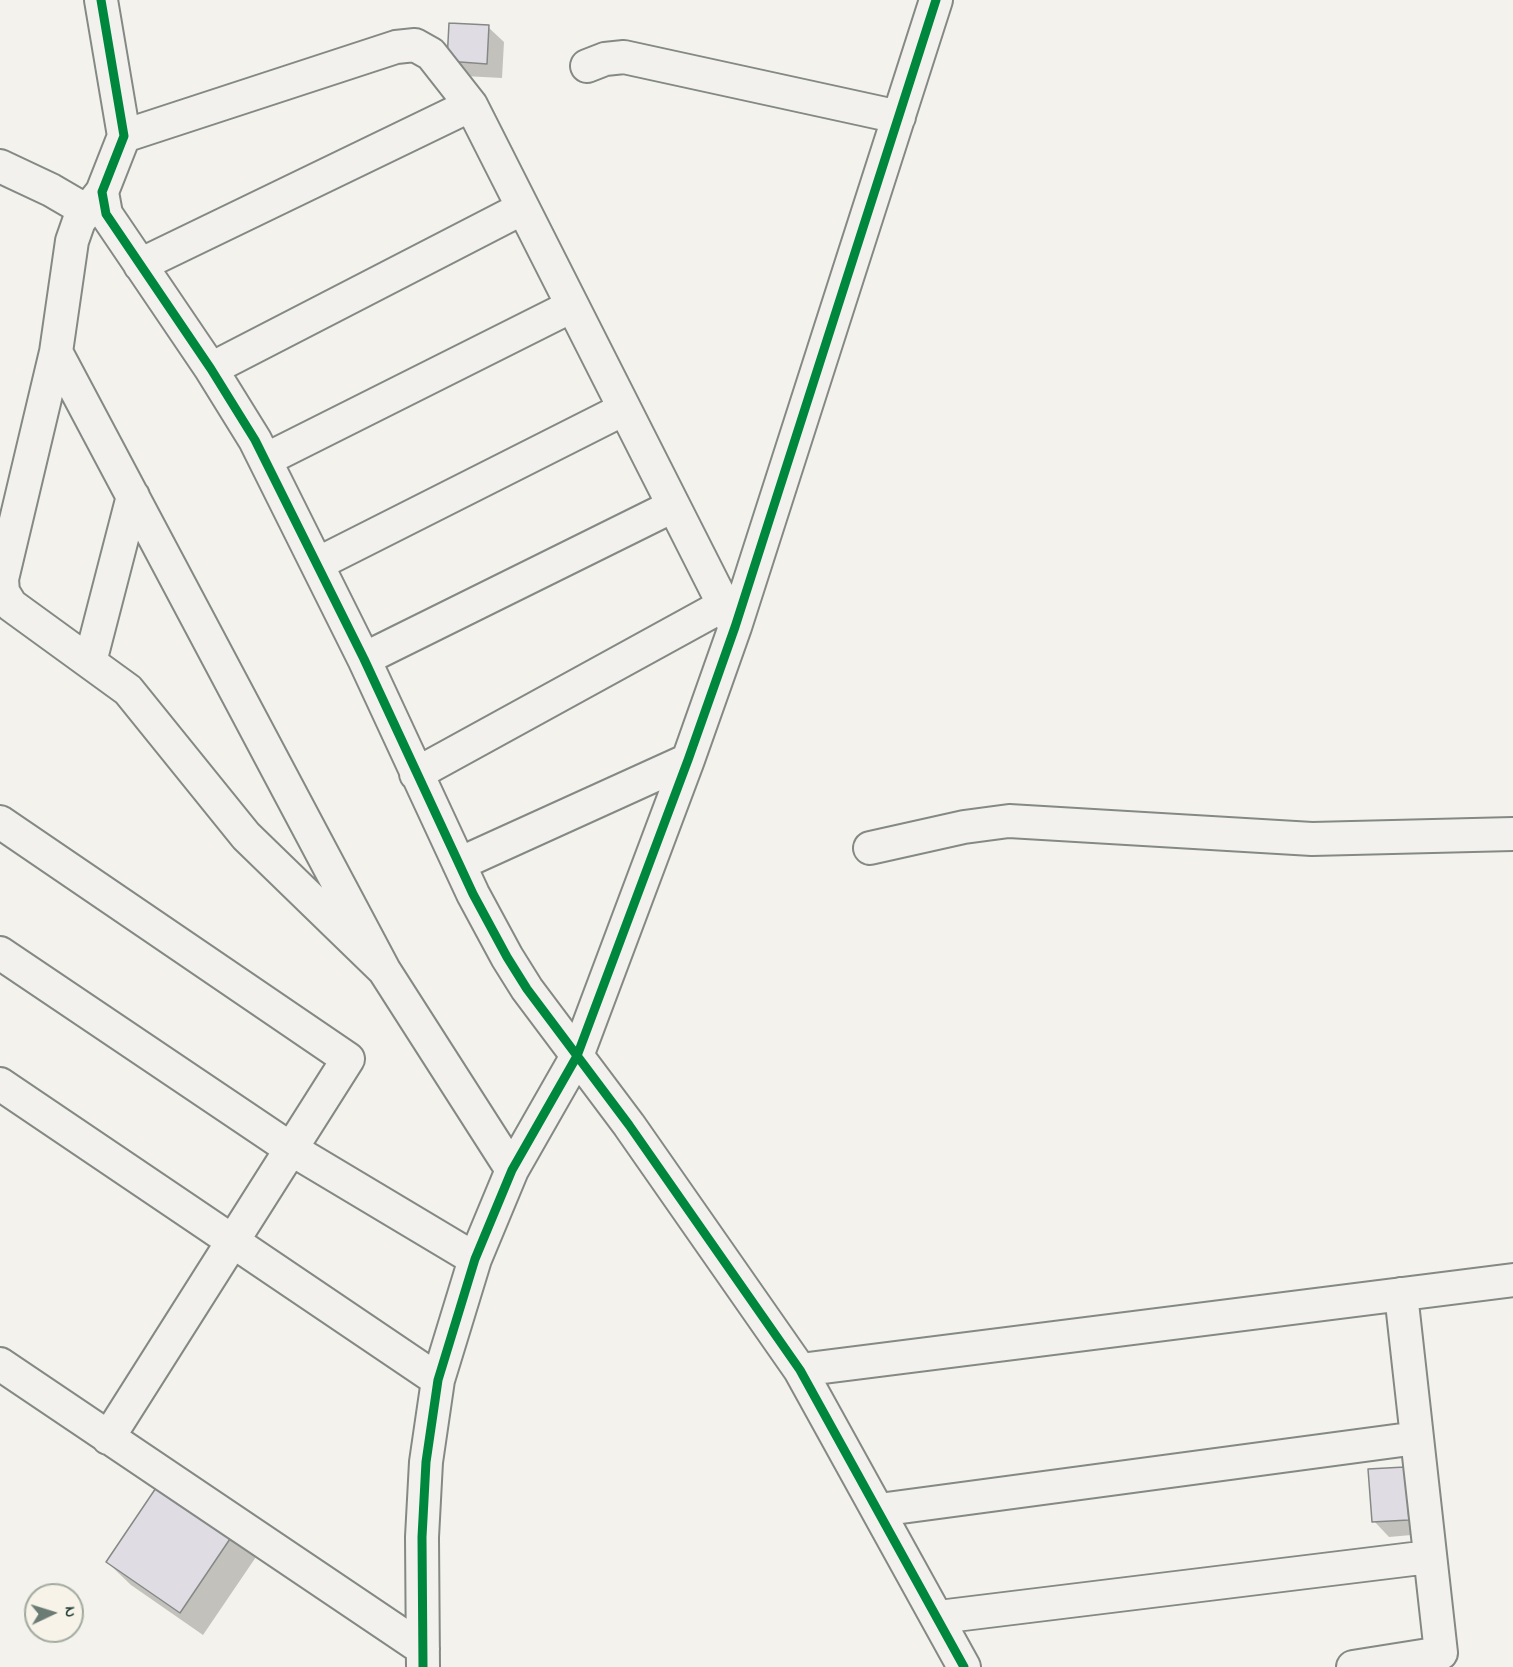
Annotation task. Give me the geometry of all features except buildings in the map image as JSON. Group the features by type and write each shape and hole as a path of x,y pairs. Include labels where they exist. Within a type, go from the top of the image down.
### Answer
{"street":[{"path":"101,0 124,136 95,202 79,221 72,241 57,352 2,579 3,592 11,605 128,690 246,836 384,970"},
{"path":"423,1658 422,1537 426,1462 438,1380 475,1260 512,1170 577,1056 688,760 729,617 899,117 936,0"},
{"path":"124,136 396,47 415,45 432,54 471,105 729,617"},
{"path":"587,66 604,59 624,57 899,117"},
{"path":"141,265 471,105"},
{"path":"0,166 43,185 95,202 106,214 211,369 265,460 364,658 459,864 522,981 629,1125 800,1370 939,1617 964,1667"},
{"path":"211,369 523,208"},
{"path":"265,460 572,306"},
{"path":"57,352 384,970 512,1170"},
{"path":"317,564 624,409"},
{"path":"90,662 133,496"},
{"path":"364,658 672,506"},
{"path":"416,774 729,617"},
{"path":"459,864 688,760"},
{"path":"870,848 964,827 1009,821 1312,839 1513,834"},
{"path":"0,822 348,1059 108,1438"},
{"path":"0,953 291,1149 475,1260"},
{"path":"0,1084 438,1380"},
{"path":"800,1370 1513,1280"},
{"path":"1353,1667 1441,1653 1401,1294"},
{"path":"0,1364 423,1658"},
{"path":"879,1510 1417,1438"},
{"path":"939,1617 1429,1557"}],"cycle path":[{"path":"101,0 124,136 102,192 106,214 211,369 255,440 364,659 473,894 507,957 527,989 629,1125 800,1370 964,1667"},
{"path":"423,1667 422,1537 426,1462 438,1380 475,1259 512,1170 577,1056 688,760 735,627 936,0"}]}
